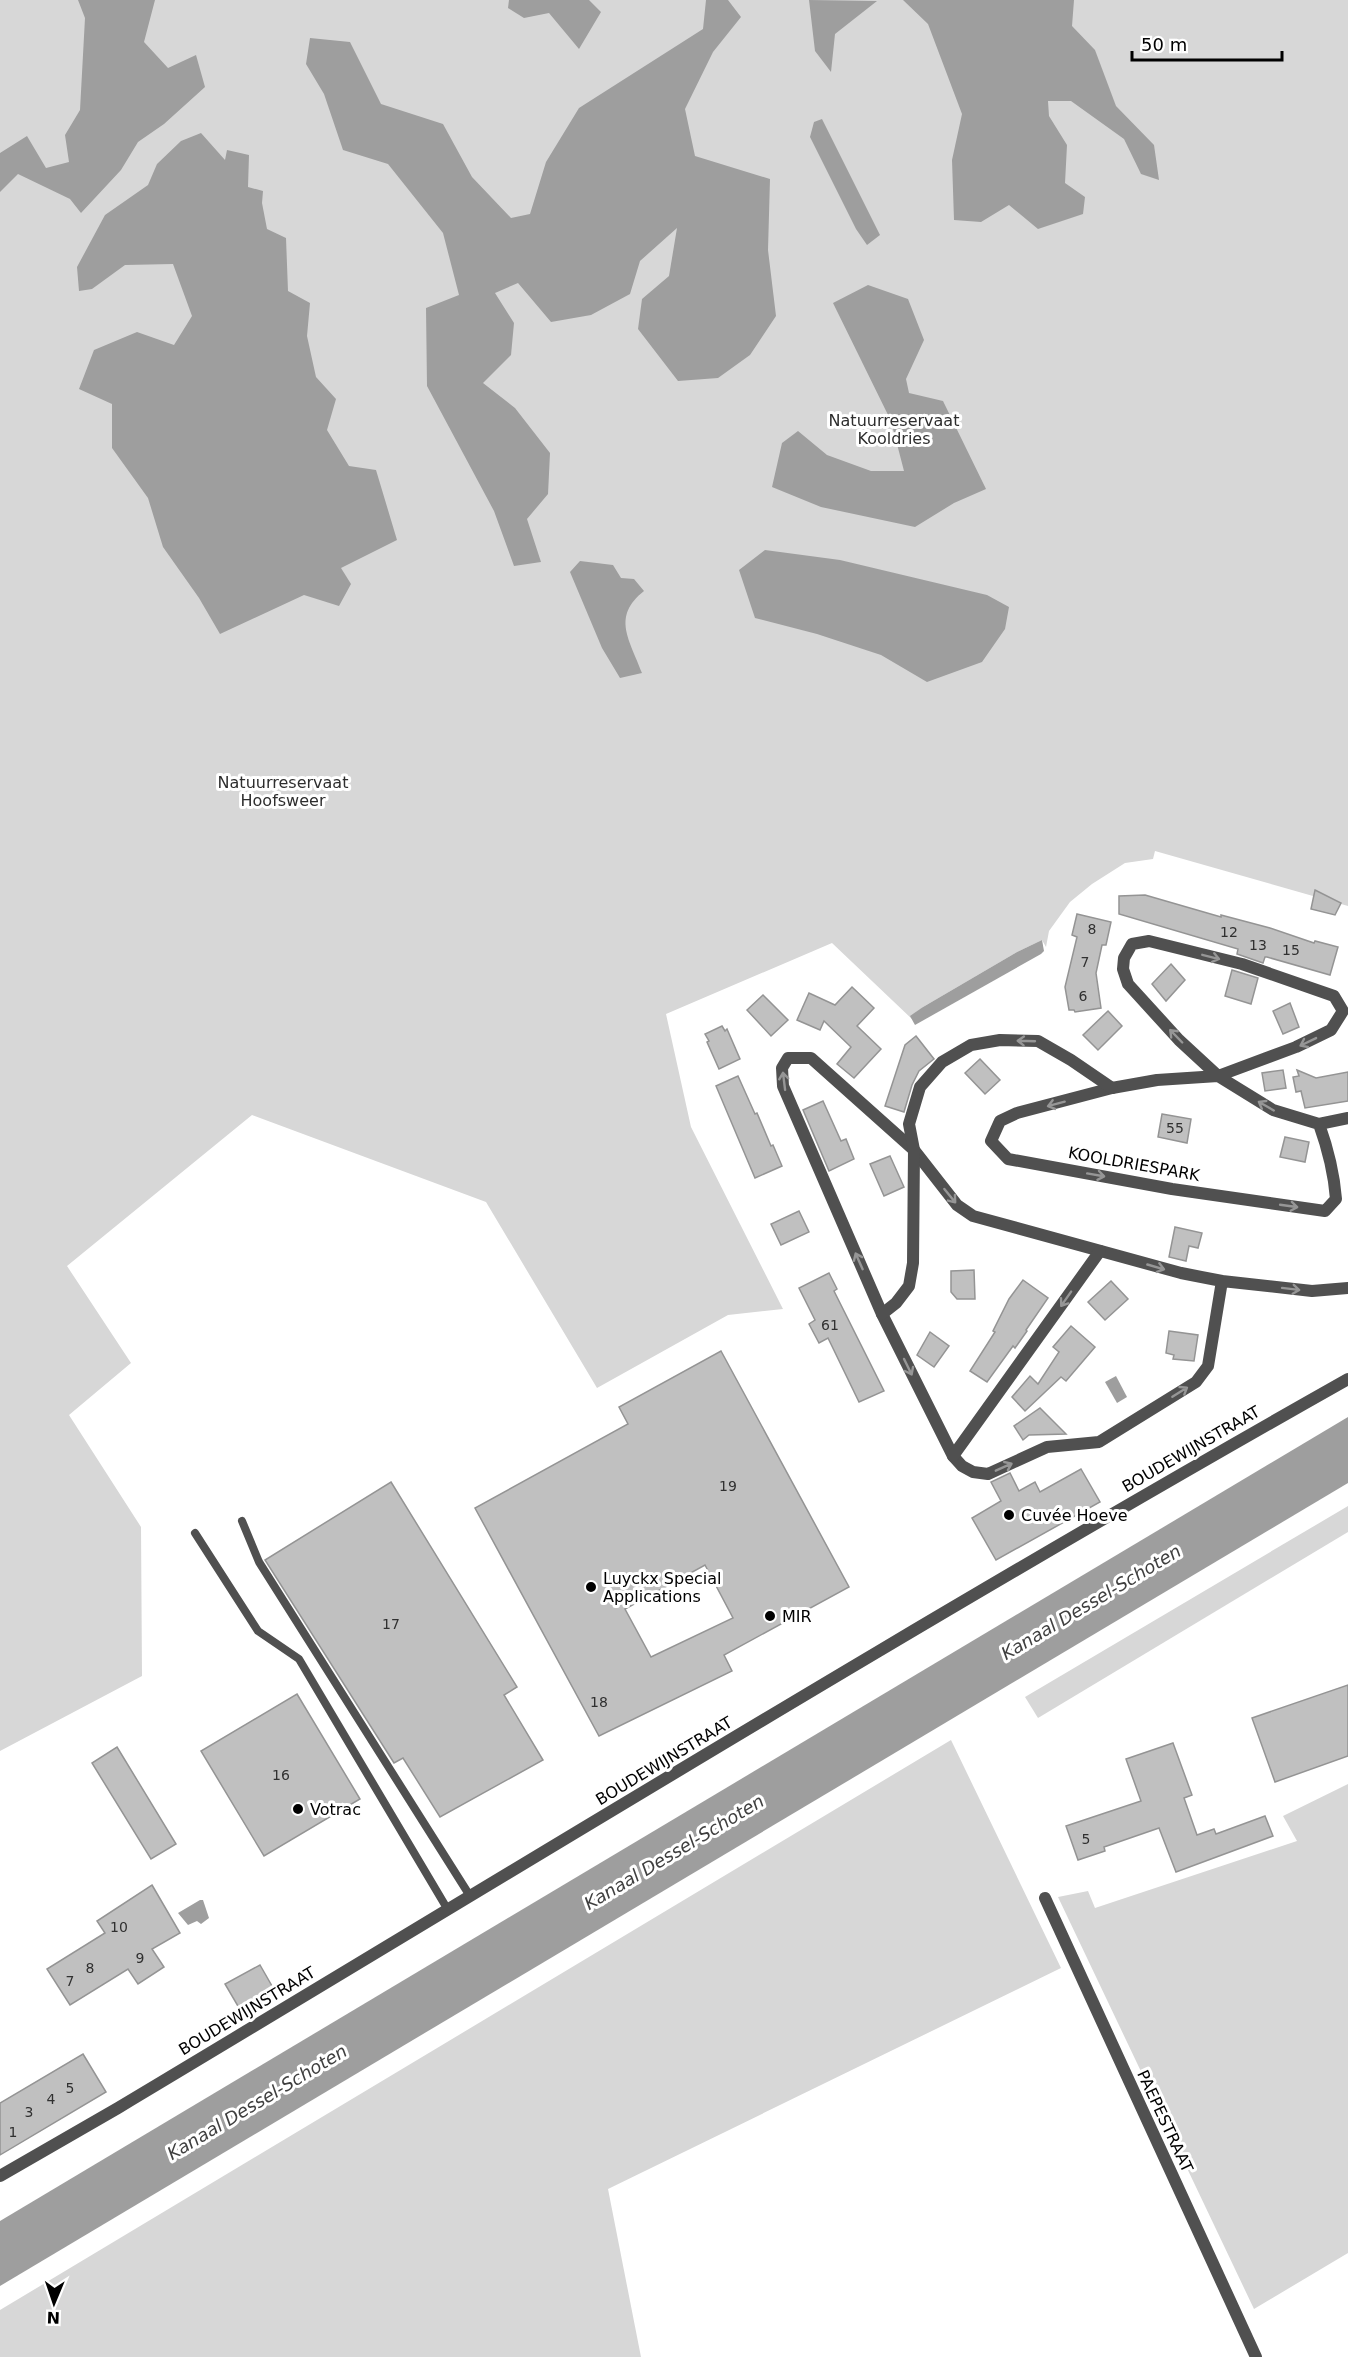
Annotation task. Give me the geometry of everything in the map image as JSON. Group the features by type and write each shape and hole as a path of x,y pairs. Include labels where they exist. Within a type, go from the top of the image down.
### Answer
{"street":[{"name":"KOOLDRIESPARK","path":"1319,1124 1328,1148 1336,1199 1324,1211 1172,1189 1008,1159 991,1141 1000,1121 1017,1113 1112,1088 1157,1080 1218,1077 1296,1047 1331,1030 1343,1011 1334,996 1242,964 1149,941 1132,944 1124,958 1123,969 1128,984 1179,1040 1218,1077 1273,1110 1319,1124 1348,1119"},
{"path":"882,1314 896,1303 909,1286 913,1263 914,1150 909,1124 920,1087 942,1062 971,1045 1000,1040 1038,1041 1112,1088"},
{"path":"1222,1281 1208,1366 1196,1382 1099,1442 1047,1447 988,1474 973,1472 962,1466 953,1456 882,1314 783,1086 782,1068 788,1058 811,1058 914,1150 957,1205 973,1216 1181,1274 1312,1291 1348,1288"},
{"path":"953,1456 1100,1251"},
{"name":"BOUDEWIJNSTRAAT","path":"0,2176 118,2108 918,1628 1165,1482 1348,1379"},
{"name":"PAEPESTRAAT","path":"1045,1898 1256,2357"}],"lane":[{"path":"242,1521 259,1562 470,1896"},
{"path":"195,1533 258,1631 299,1659 448,1910"}],"green space":[{"path":"0,0 1348,0 1348,906 1155,851 1153,859 1125,863 1092,884 1070,902 1049,931 1046,947 1042,940 1017,952 923,1007 913,1020 832,943 666,1014 691,1127 783,1309 728,1315 597,1388 486,1202 252,1115 67,1266 131,1363 69,1415 141,1527 142,1676 0,1751"},
{"path":"1348,1506 1348,1532 1038,1718 1025,1697"},
{"path":"951,1740 1061,1968 608,2189 641,2357 0,2357 0,2310"},
{"path":"1348,1784 1348,2253 1254,2309 1058,1897 1088,1891 1095,1908 1297,1841 1283,1816"}],"water":[{"path":"78,0 155,0 144,42 168,68 196,55 205,87 164,124 138,142 121,170 81,213 70,199 18,174 0,192 0,153 27,136 46,168 69,162 65,135 80,110 85,18"},
{"path":"509,0 589,0 601,12 579,49 549,13 524,18 508,8"},
{"path":"706,0 728,0 741,17 713,52 685,109 695,156 770,179 768,250 776,316 750,355 718,378 678,381 638,329 642,299 669,276 677,228 640,261 630,294 591,315 551,322 518,283 495,293 514,323 511,355 483,383 515,408 550,453 548,494 527,519 541,562 514,566 494,511 427,386 426,308 459,295 443,233 388,164 343,150 324,94 306,64 310,38 350,42 381,104 443,124 472,177 511,218 530,214 546,162 579,108 703,29"},
{"path":"809,0 877,1 835,34 831,72 815,51"},
{"path":"903,0 1074,0 1072,26 1095,50 1116,106 1154,145 1159,180 1141,174 1124,139 1071,101 1048,101 1049,116 1067,145 1065,183 1085,197 1083,214 1038,229 1009,205 981,222 954,220 952,160 962,114 928,24"},
{"path":"822,119 880,235 867,245 856,229 810,137 814,122"},
{"path":"201,133 225,160 227,150 249,155 248,187 263,191 262,203 267,229 286,238 288,291 310,303 307,336 316,377 336,399 327,430 349,466 376,470 397,540 341,568 351,584 339,606 304,595 220,634 199,598 163,547 148,498 112,448 112,404 79,389 94,350 137,332 174,345 192,316 173,264 125,265 92,289 79,291 77,267 105,215 148,185 157,164 181,141"},
{"path":"868,285 908,299 924,340 906,379 909,393 943,401 986,489 954,503 915,527 821,507 772,487 782,443 798,431 827,455 871,471 904,471 891,421 833,303"},
{"path":"765,550 840,560 987,595 1009,607 1005,629 982,662 927,682 881,655 817,634 755,618 739,570"},
{"path":"580,561 613,565 621,578 634,579 644,591 628,610 626,620 629,639 642,673 620,678 602,648 570,572"},
{"path":"1042,940 1044,951 1041,954 915,1025 910,1016 923,1007 1017,952"},
{"path":"1116,1376 1127,1397 1117,1403 1105,1382"},
{"name":"Kanaal Dessel-Schoten","path":"1348,1417 1348,1483 0,2286 0,2221"},
{"path":"203,1900 209,1918 201,1924 197,1921 188,1925 178,1913"}],"building":[{"path":"1315,890 1341,903 1335,915 1311,909"},
{"path":"1145,895 1221,917 1221,915 1270,928 1314,943 1315,941 1338,947 1330,975 1267,957 1263,963 1237,954 1238,949 1119,914 1119,896"},
{"path":"1077,914 1111,922 1106,945 1102,945 1096,973 1101,1008 1075,1012 1069,1010 1065,987 1077,937 1072,935"},
{"path":"1171,964 1185,980 1166,1001 1152,984"},
{"path":"1232,970 1258,978 1251,1004 1225,996"},
{"path":"852,987 874,1008 857,1026 881,1049 854,1078 837,1064 851,1047 824,1021 820,1030 797,1020 809,993 835,1005"},
{"path":"763,995 788,1020 771,1036 747,1010"},
{"path":"1290,1003 1299,1027 1283,1034 1273,1011"},
{"path":"1108,1011 1122,1026 1098,1050 1083,1035"},
{"path":"722,1026 725,1031 727,1029 740,1059 719,1069 705,1034"},
{"path":"916,1036 934,1059 919,1071 904,1112 885,1106 905,1045"},
{"path":"980,1059 1000,1080 985,1094 965,1073"},
{"path":"1283,1070 1286,1088 1265,1091 1262,1073"},
{"path":"1297,1070 1316,1078 1348,1072 1348,1101 1305,1108 1301,1091 1296,1092 1293,1077 1299,1076"},
{"path":"738,1076 782,1166 755,1178 716,1086"},
{"path":"823,1101 841,1141 846,1139 854,1159 829,1171 803,1110"},
{"path":"1162,1114 1191,1119 1187,1143 1158,1137"},
{"path":"1285,1137 1309,1142 1305,1162 1280,1157"},
{"path":"890,1156 904,1187 884,1196 870,1164"},
{"path":"799,1211 809,1232 781,1245 771,1224"},
{"path":"1175,1227 1202,1233 1198,1248 1189,1246 1186,1261 1169,1257"},
{"path":"974,1270 975,1299 957,1299 951,1292 951,1271"},
{"path":"829,1273 837,1289 834,1291 884,1391 859,1402 828,1338 819,1343 809,1324 815,1320 799,1288"},
{"path":"1023,1280 1048,1298 1015,1348 1013,1346 987,1382 970,1371 995,1332 993,1331 1009,1299"},
{"path":"1111,1281 1128,1299 1105,1320 1088,1302"},
{"path":"1071,1326 1095,1347 1066,1381 1061,1377 1025,1411 1012,1397 1030,1376 1038,1384 1059,1352 1053,1347"},
{"path":"1169,1331 1198,1335 1194,1361 1173,1359 1174,1355 1166,1353"},
{"path":"930,1332 949,1346 934,1367 917,1355"},
{"path":"721,1351 849,1587 724,1655 732,1671 599,1736 475,1508 628,1424 619,1407","holes":["705,1565 733,1618 651,1657 625,1609"]},
{"path":"1040,1408 1066,1434 1029,1435 1023,1440 1014,1426"},
{"path":"1081,1469 1100,1502 996,1560 972,1518 1001,1501 991,1482 1010,1473 1019,1491 1035,1482 1040,1492"},
{"path":"391,1482 517,1687 504,1695 543,1760 440,1817 403,1758 394,1763 265,1560"},
{"path":"1348,1685 1348,1756 1275,1782 1252,1718"},
{"path":"297,1694 360,1799 264,1856 201,1751"},
{"path":"1173,1743 1192,1795 1184,1798 1197,1835 1214,1829 1216,1834 1265,1816 1273,1836 1176,1872 1159,1828 1104,1847 1105,1851 1078,1860 1066,1826 1141,1801 1126,1759"},
{"path":"117,1747 176,1844 151,1859 92,1763"},
{"path":"152,1885 180,1933 152,1949 164,1967 138,1984 128,1969 70,2005 47,1969 105,1933 97,1921"},
{"path":"260,1965 276,1993 242,2013 225,1984"},
{"path":"83,2054 106,2092 0,2155 0,2103"}],"place":[{"name":"Cuvée Hoeve","path":"1009,1515"},
{"name":"Luyckx Special Applications","path":"591,1587"},
{"name":"MIR","path":"770,1616"},
{"name":"Votrac","path":"298,1809"}],"park label":[{"name":"Natuurreservaat Kooldries","path":"894,429"},
{"name":"Natuurreservaat Hoofsweer","path":"283,791"}]}
